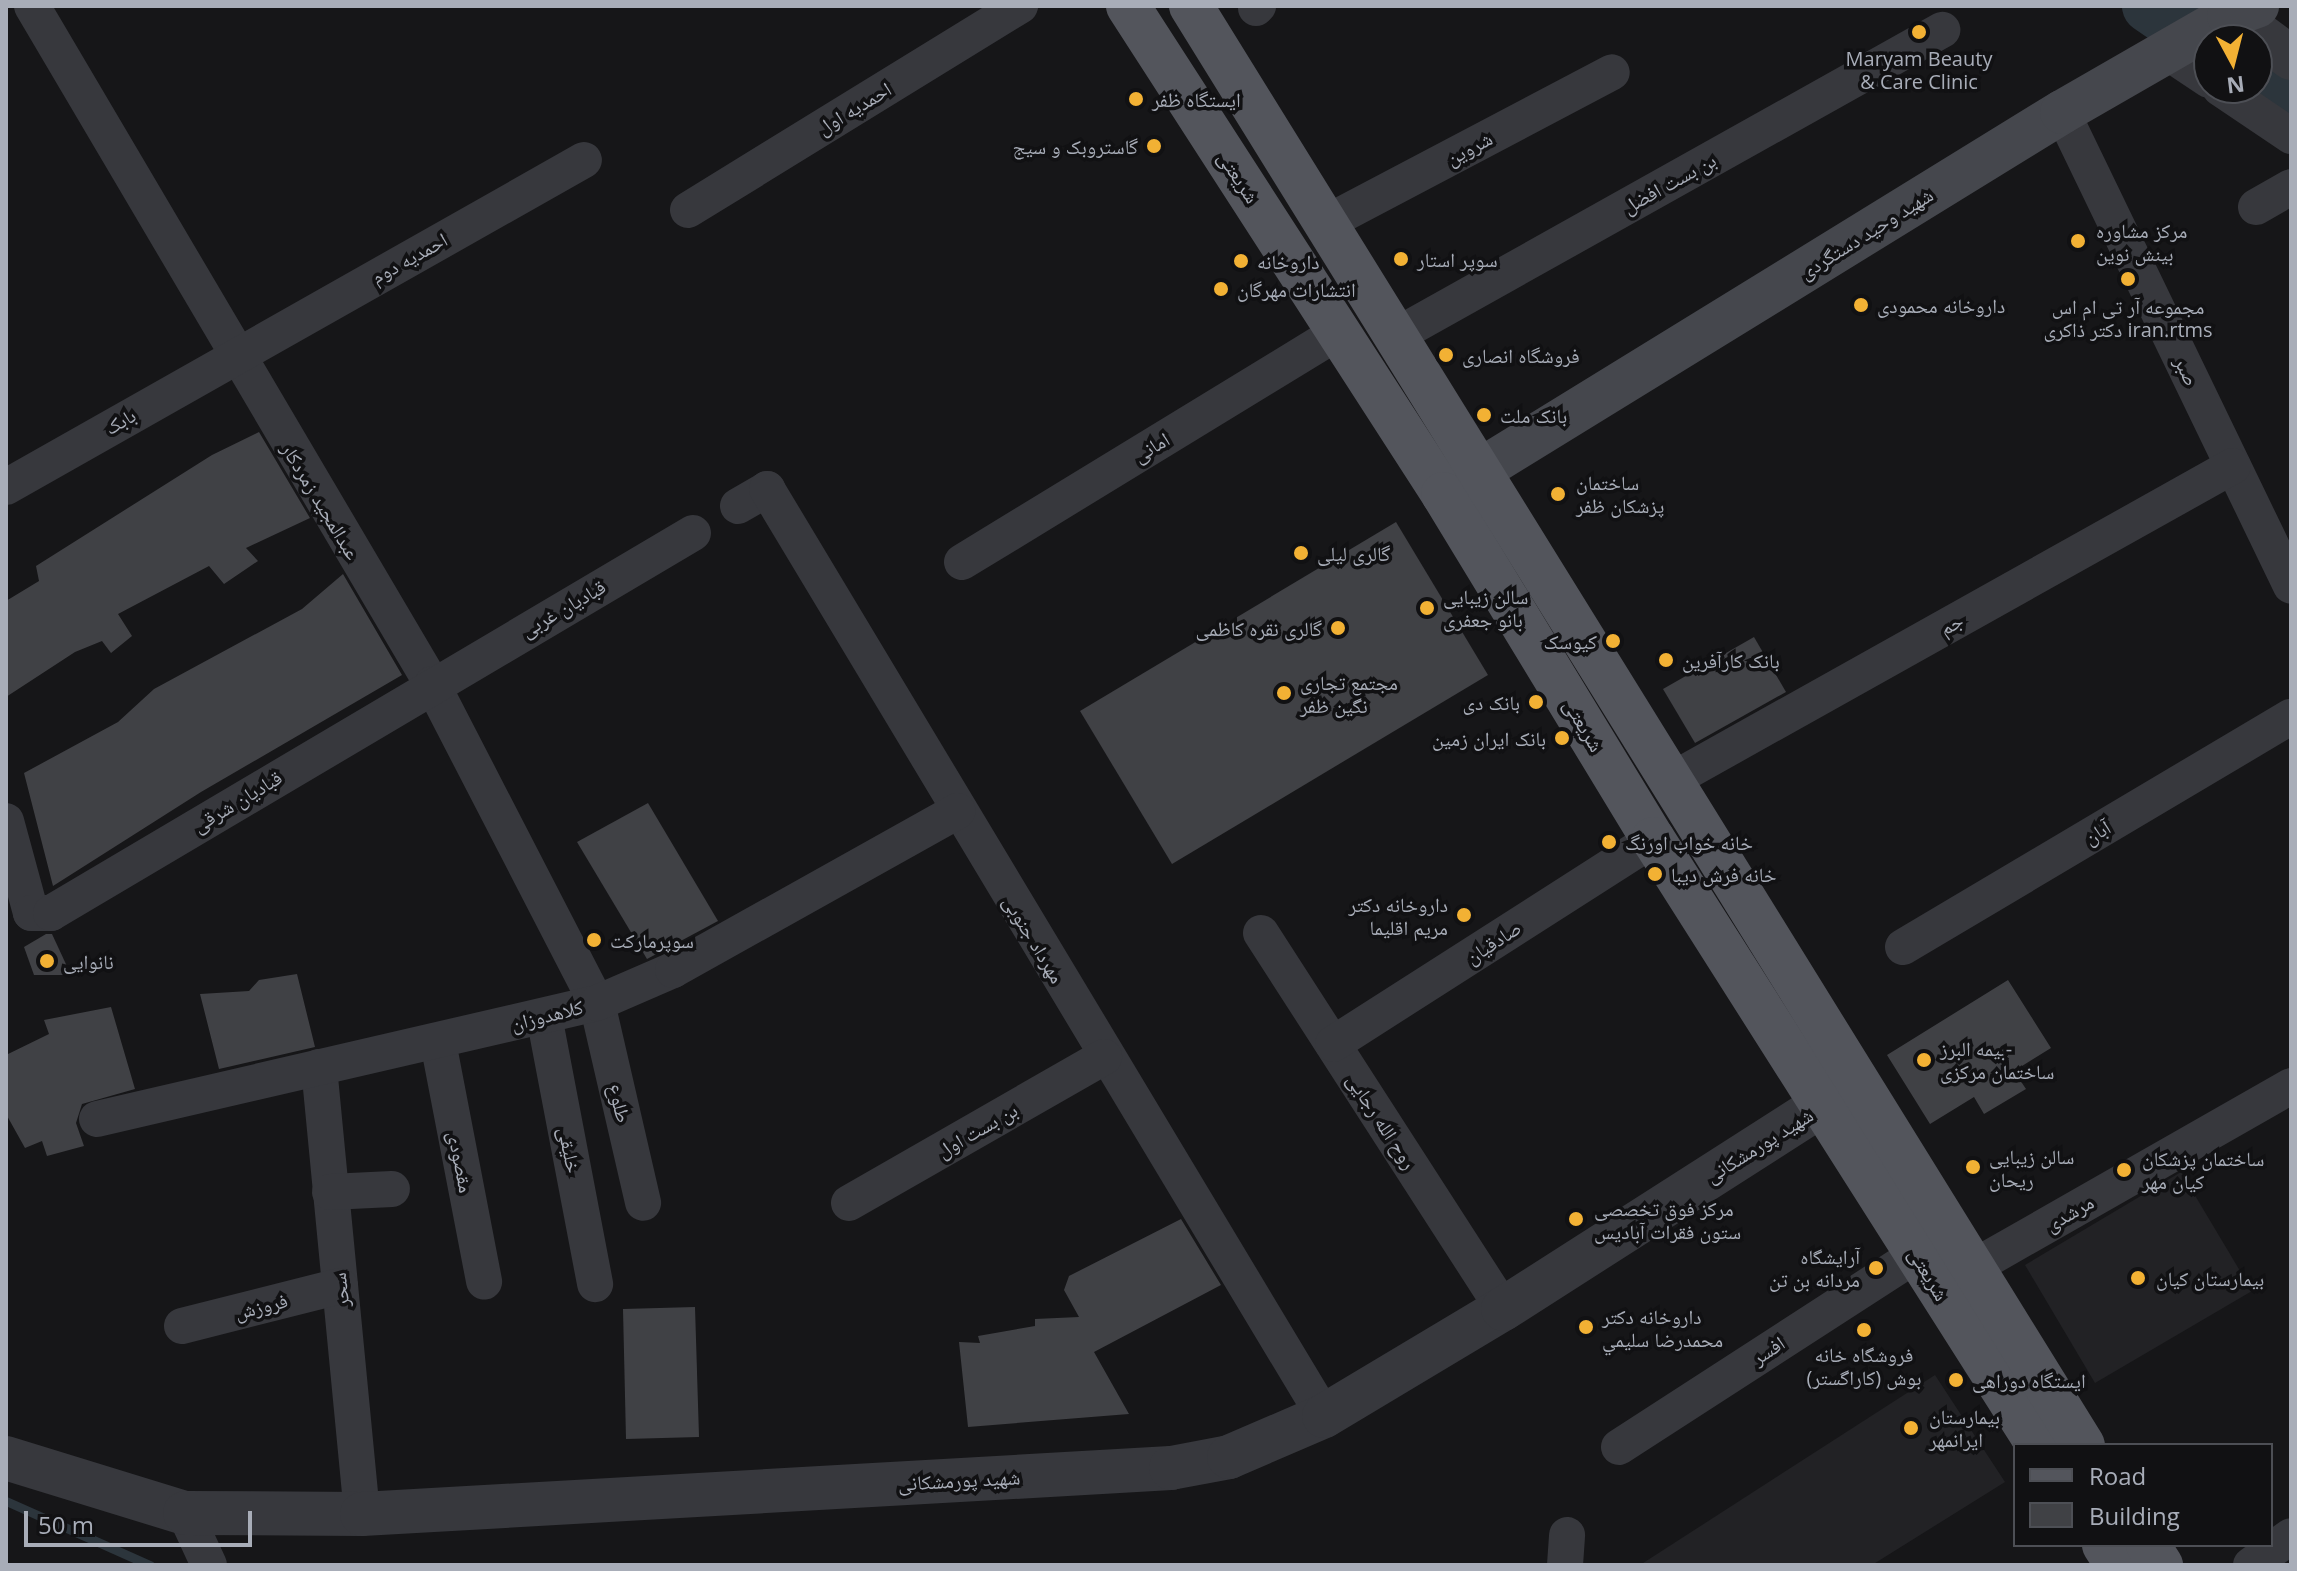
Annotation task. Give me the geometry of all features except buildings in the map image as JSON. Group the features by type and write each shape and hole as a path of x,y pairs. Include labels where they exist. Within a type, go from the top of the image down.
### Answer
{"main road":[{"name":"شریعتی","path":"1128,6 1443,494 1653,839 2037,1443"},
{"name":"شریعتی","path":"1191,6 2082,1443"},
{"name":"شهید وحید دستگردی","path":"1443,494 1468,453 1545,431 2062,112 2193,36"},
{"path":"1199,116 1244,90"},
{"path":"2105,1547 2117,1565"},
{"path":"2149,1547 2161,1565"}],"street":[{"name":"عبدالمجید زمردکار","path":"32,6 234,356 432,684 597,1003"},
{"name":"احمدیه اول","path":"688,210 1020,6"},
{"name":"بن بست افضل","path":"1397,335 1942,30"},
{"name":"شروین","path":"1326,223 1612,72"},
{"path":"2244,104 2291,136"},
{"name":"صبر","path":"2062,112 2233,466 2286,562"},
{"name":"احمدیه دوم","path":"234,356 584,160"},
{"path":"2256,207 2291,187"},
{"name":"امانی","path":"962,562 1339,332"},
{"name":"بابک","path":"6,487 234,356"},
{"name":"جم","path":"1670,781 2233,466"},
{"name":"مهرداد جنوبی","path":"738,506 767,489 1104,1057 1324,1416"},
{"name":"قبادیان غربی","path":"432,684 693,533"},
{"name":"قبادیان شرقی","path":"6,821 31,913 41,915 432,684"},
{"name":"آبان","path":"1903,947 2291,717"},
{"name":"کلاهدوزان","path":"97,1119 597,1003 673,970 958,811"},
{"name":"صادقیان","path":"1333,1044 1653,839"},
{"name":"روح الله رجایی","path":"1261,933 1503,1309"},
{"name":"طلوع","path":"597,1003 643,1203"},
{"name":"خلیقی","path":"544,1016 595,1284"},
{"name":"مقصودی","path":"438,1042 484,1282"},
{"name":"بن بست اول","path":"849,1203 1104,1057"},
{"name":"سحر","path":"319,1067 362,1514"},
{"name":"مرشدی","path":"1972,1268 2291,1086"},
{"name":"شهید پورمشکانی","path":"6,1458 185,1513 362,1514 1171,1468 1229,1457 1324,1416 1503,1309 1822,1105"},
{"path":"330,1192 392,1189"},
{"name":"افسر","path":"1619,1447 1917,1254"},
{"name":"فروزش","path":"182,1326 340,1286"},
{"path":"185,1513 209,1565"},
{"path":"2251,1565 2291,1536"}],"shaded area":[{"name":"بیمارستان کیان","path":"2181,1172 2252,1291 2095,1383 2025,1265"},
{"name":"بیمارستان ایرانمهر","path":"1935,1375 2005,1482 1872,1565 1640,1565"}],"waterway":[{"path":"2149,6 2193,36"},
{"path":"2273,90 2291,102"},
{"path":"6,1501 150,1565"}],"place":[{"name":"Maryam Beauty & Care Clinic","path":"1919,32"},
{"name":"ایستگاه ظفر","path":"1136,99"},
{"name":"گاستروبک و سیج","path":"1154,146"},
{"name":"مرکز مشاوره بینش نوین","path":"2078,241"},
{"name":"سوپر استار","path":"1401,259"},
{"name":"داروخانه","path":"1241,261"},
{"name":"مجموعه آر تی ام اس دکتر ذاکری iran.rtms","path":"2128,279"},
{"name":"انتشارات مهرگان","path":"1221,289"},
{"name":"داروخانه محمودی","path":"1861,305"},
{"name":"فروشگاه انصاری","path":"1446,355"},
{"name":"بانک ملت","path":"1484,415"},
{"name":"ساختمان پزشکان ظفر","path":"1558,494"},
{"name":"گالری لیلی","path":"1301,553"},
{"name":"سالن زیبایی بانو جعفری","path":"1427,608"},
{"name":"گالری نقره کاظمی","path":"1338,628"},
{"name":"کیوسک","path":"1613,641"},
{"name":"بانک کارآفرین","path":"1666,660"},
{"name":"مجتمع تجاری نگین ظفر","path":"1284,693"},
{"name":"بانک دی","path":"1536,702"},
{"name":"بانک ایران زمین","path":"1562,738"},
{"name":"خانه خواب اورنگ","path":"1609,842"},
{"name":"خانه فرش دیبا","path":"1655,874"},
{"name":"داروخانه دکتر مریم اقلیما","path":"1464,915"},
{"name":"سوپرمارکت","path":"594,940"},
{"name":"نانوایی","path":"47,961"},
{"name":"بیمه البرز- ساختمان مرکزی","path":"1924,1060"},
{"name":"سالن زیبایی ریحان","path":"1973,1167"},
{"name":"ساختمان پزشکان کیان مهر","path":"2124,1170"},
{"name":"مرکز فوق تخصصی ستون فقرات آبادیس","path":"1576,1219"},
{"name":"آرایشگاه مردانه بن تن","path":"1876,1268"},
{"name":"بیمارستان کیان","path":"2138,1278"},
{"name":"داروخانه دكتر محمدرضا سليمي","path":"1586,1327"},
{"name":"فروشگاه خانه بوش (کاراگستر)","path":"1864,1330"},
{"name":"ایستگاه دوراهی","path":"1956,1380"},
{"name":"بیمارستان ایرانمهر","path":"1911,1428"}]}
